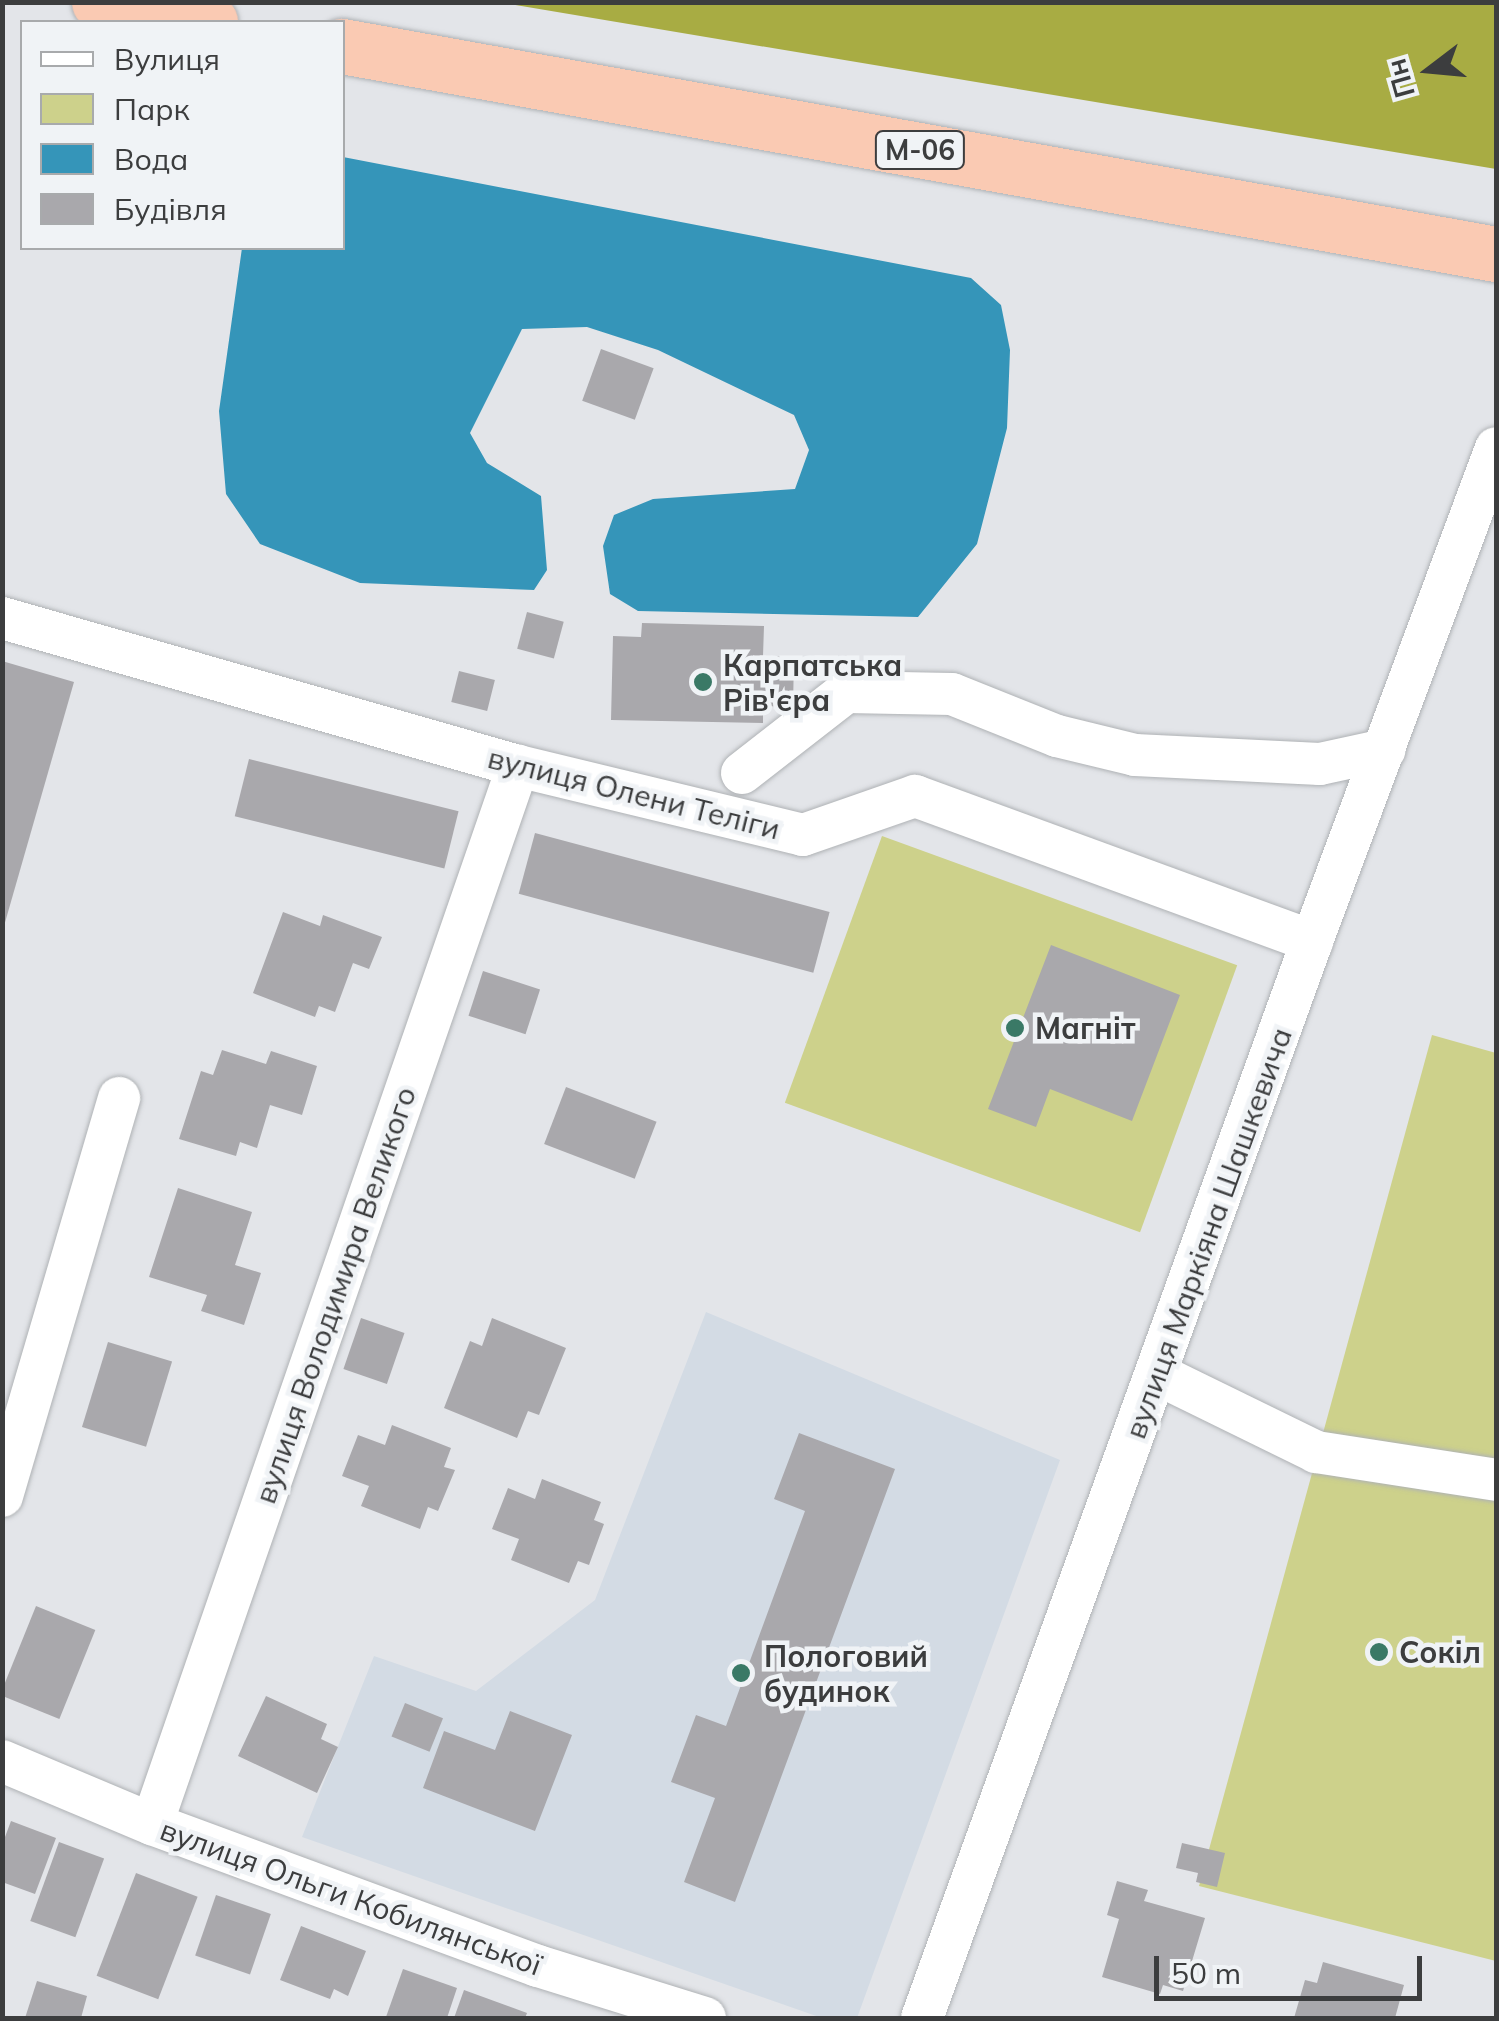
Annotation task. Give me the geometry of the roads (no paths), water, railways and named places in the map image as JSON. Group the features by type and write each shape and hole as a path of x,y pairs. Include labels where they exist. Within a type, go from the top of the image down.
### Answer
{"highway":[{"path":"99,2 199,20"},
{"name":"М-06","path":"345,47 1496,254"}],"street":[{"name":"вулиця Маркіяна Шашкевича","path":"922,2018 1159,1374 1312,941 1496,448"},
{"name":"вулиця Олени Теліги","path":"5,623 518,766 803,835 915,796 1312,941"},
{"path":"742,772 846,692 952,694 1057,736 1135,755 1320,764 1384,750"},
{"name":"вулиця Володимира Великого","path":"152,1824 518,766"},
{"path":"2,1496 119,1098"},
{"path":"1159,1374 1316,1452 1496,1480"},
{"name":"вулиця Ольги Кобилянської","path":"2,1760 152,1824 538,1966 705,2018"}],"water":[{"path":"345,157 971,278 1001,305 1010,350 1007,428 977,544 918,617 638,611 610,594 603,546 614,515 653,499 795,489 809,450 794,415 658,350 587,327 522,329 470,433 487,463 541,496 547,570 534,590 360,583 260,544 226,494 219,411 242,250 345,250"}],"place":[{"name":"Карпатська Рів'єра","path":"703,682"},
{"name":"Магніт","path":"1015,1028"},
{"name":"Сокіл","path":"1379,1652"},
{"name":"Пологовий будинок","path":"741,1673"}]}
